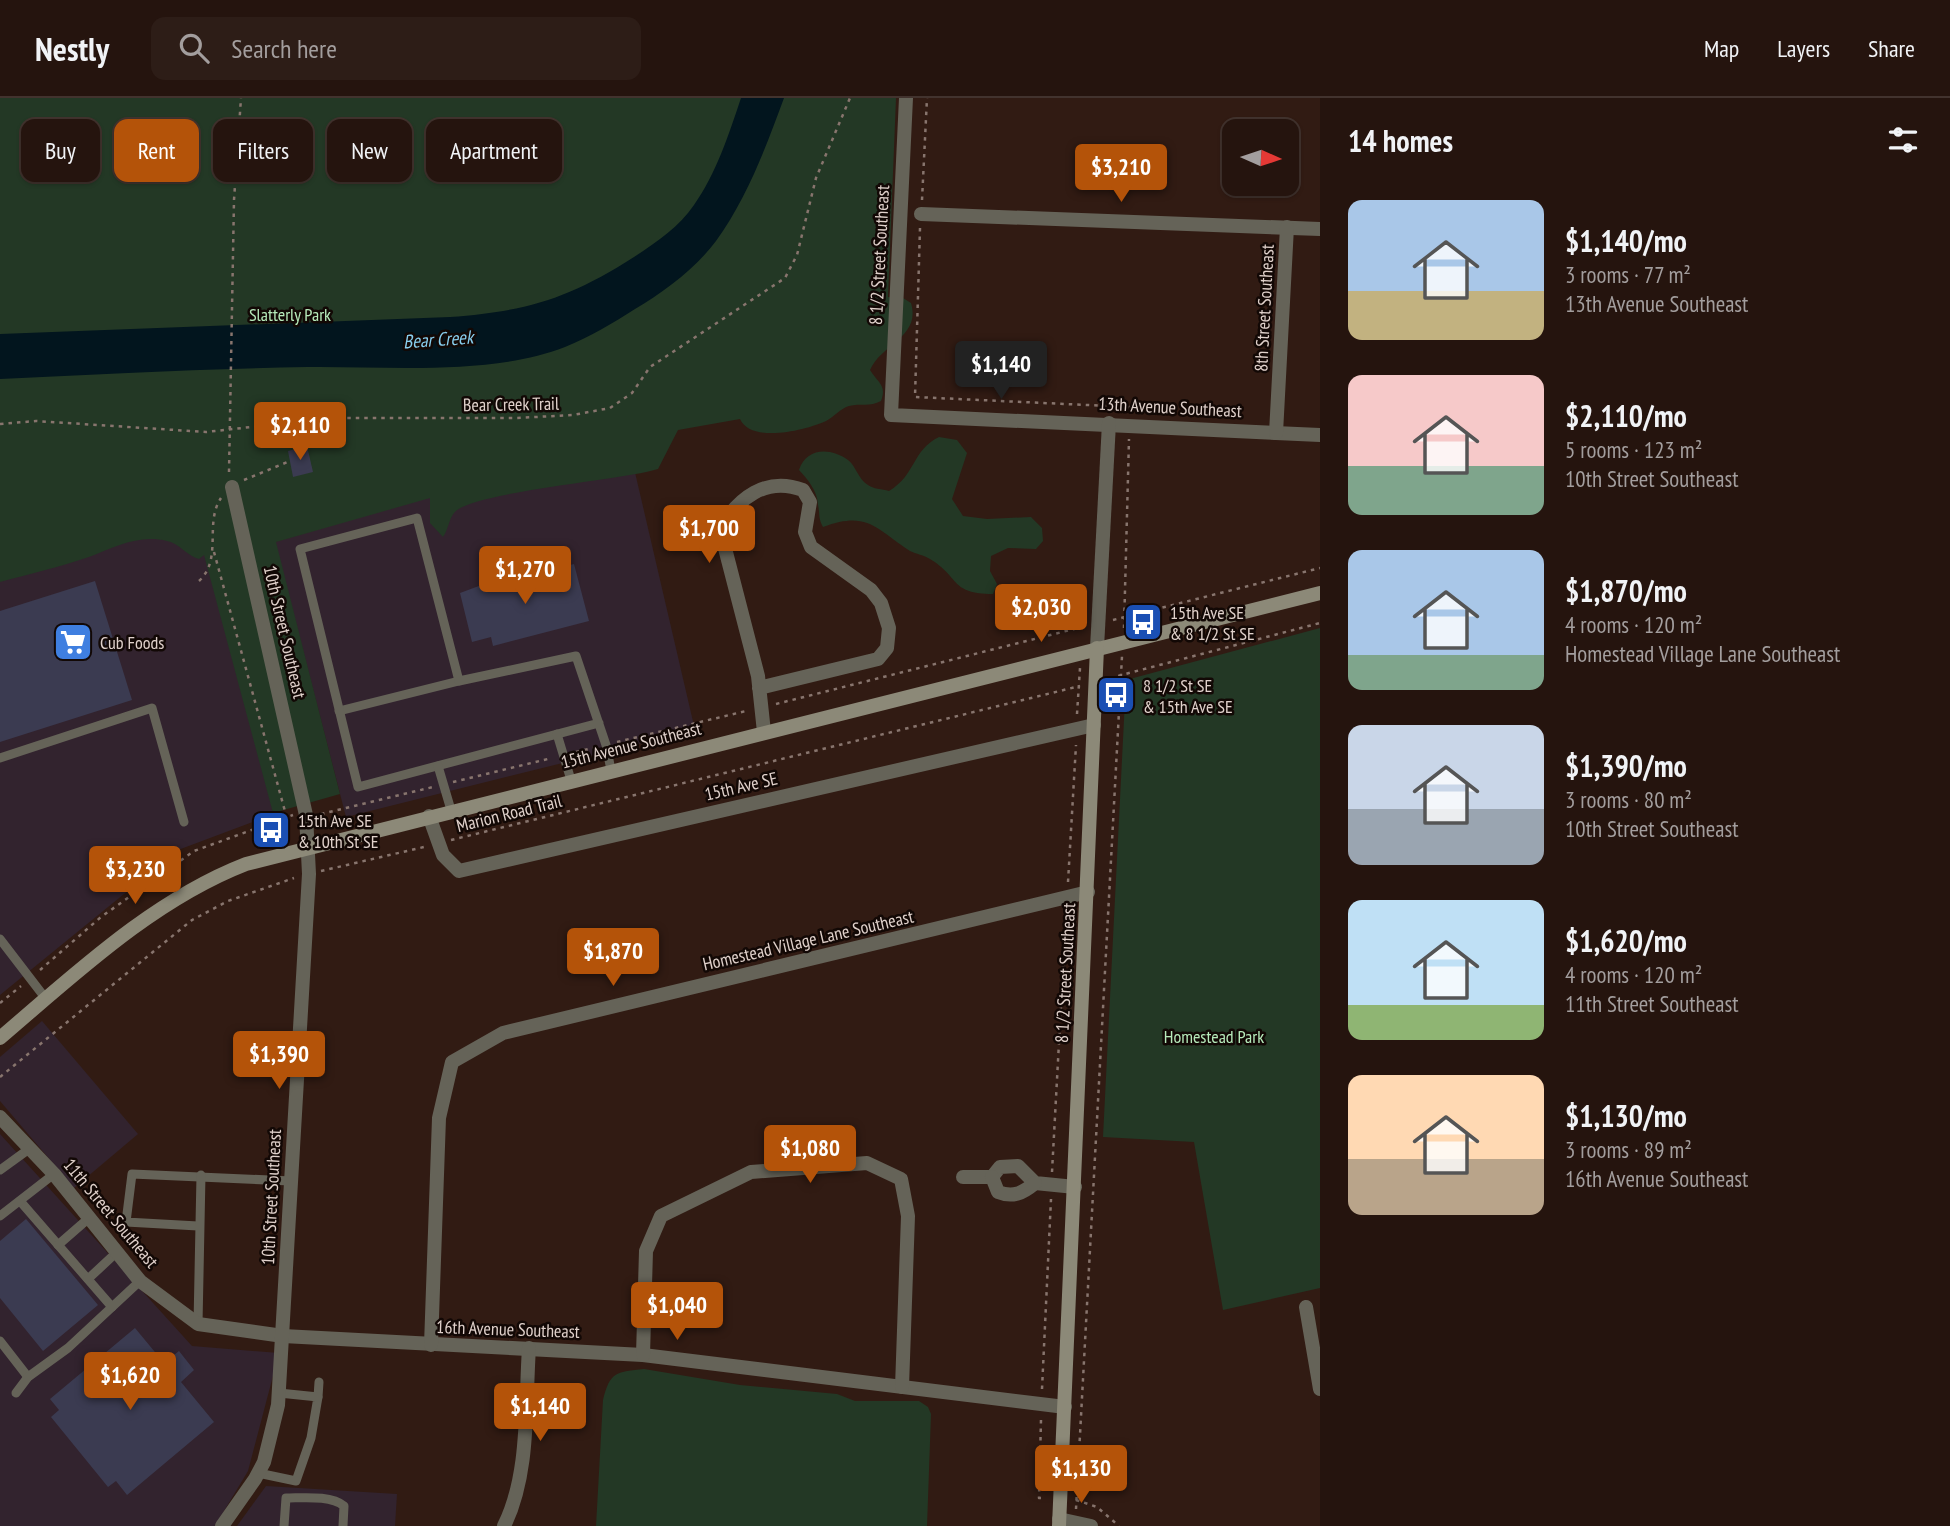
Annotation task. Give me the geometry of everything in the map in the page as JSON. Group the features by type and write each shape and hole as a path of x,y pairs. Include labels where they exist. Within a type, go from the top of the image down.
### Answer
{"main road":[{"name":"15th Avenue Southeast","path":"0,1038 155,913 203,882 246,864 451,810 1320,593"},
{"name":"8 1/2 Street Southeast","path":"1059,1523 1097,648"}],"street":[{"name":"8 1/2 Street Southeast","path":"891,415 906,98"},
{"path":"921,215 1320,229"},
{"name":"8th Street Southeast","path":"1276,433 1287,227"},
{"name":"13th Avenue Southeast","path":"891,415 1109,422 1320,435"},
{"name":"8 1/2 Street Southeast","path":"1097,648 1109,422"},
{"path":"760,688 878,659 887,648 889,628 881,603 871,590 811,547 805,532 810,502 803,490 789,484 746,494 732,509 720,529 760,688 764,732"},
{"name":"10th Street Southeast","path":"222,1526 258,1473 270,1441 279,1393 309,874 306,815 232,487"},
{"name":"15th Ave SE","path":"429,816 443,855 459,871 1094,724"},
{"name":"Homestead Village Lane Southeast","path":"431,1345 439,1118 452,1062 503,1033 1088,891"},
{"name":"11th Street Southeast","path":"0,1117 54,1174 140,1281 198,1324 283,1336"},
{"path":"643,1355 646,1251 662,1216 751,1172 867,1163 901,1179 908,1216 902,1387"},
{"path":"992,1177 1000,1167 1018,1166 1035,1182 1075,1187"},
{"path":"964,1177 992,1177"},
{"path":"992,1177 998,1192 1007,1196 1021,1194 1035,1182"},
{"path":"1306,1307 1320,1390"},
{"name":"16th Avenue Southeast","path":"283,1336 643,1355 1065,1407"},
{"path":"504,1526 513,1508 521,1454 529,1348"},
{"path":"1059,1523 1091,1526"}],"lane":[{"path":"459,681 417,517 300,549 358,786 599,723"},
{"path":"340,711 459,681 576,656 606,745 611,770"},
{"path":"0,758 152,708 184,822"},
{"path":"557,734 570,780"},
{"path":"438,766 451,810"},
{"path":"0,939 46,999"},
{"path":"0,1170 29,1149"},
{"path":"0,1216 54,1174"},
{"path":"198,1226 126,1222 132,1174 291,1181"},
{"path":"198,1324 201,1175"},
{"path":"20,1201 112,1307"},
{"path":"58,1245 89,1218"},
{"path":"88,1279 117,1252"},
{"path":"16,1393 28,1377 68,1348 140,1281"},
{"path":"0,1341 28,1377"},
{"path":"295,1498 296,1481 311,1438 319,1382"},
{"path":"279,1393 318,1397"},
{"path":"258,1473 296,1481"},
{"path":"284,1526 286,1498 338,1500 344,1506 343,1526"}],"path":[{"path":"229,430 234,200 241,98"},
{"name":"Bear Creek Trail","path":"0,424 36,421 206,432 332,418 517,418 573,415 610,408 632,393 650,367 785,278 803,234 816,178 850,98"},
{"path":"927,98 915,397 1130,407"},
{"path":"1129,445 1125,617 1320,568"},
{"path":"232,487 277,464 290,461"},
{"path":"199,581 207,574 213,550 286,815"},
{"path":"1119,1526 1097,1507 1077,1500 1121,675 1320,623"},
{"path":"0,1003 101,917 194,851 286,815 327,813 1084,626"},
{"name":"Marion Road Trail","path":"0,1077 192,920 228,901 278,881 1079,687 1076,729"},
{"path":"1067,897 1076,729"}],"shaded area":[{"path":"627,438 695,730 346,817 275,542"},
{"path":"192,506 274,814 178,850 0,995 0,562"},
{"path":"42,1021 138,1134 74,1188 0,1101 0,1057"},
{"path":"0,1134 192,1346 279,1353 248,1471 215,1526 0,1526"},
{"path":"266,1486 397,1494 395,1526 237,1526"}],"green space":[{"name":"Slatterly Park","path":"0,98 896,98 888,297 903,298 911,303 913,315 906,332 883,353 870,370 881,384 881,401 846,407 817,425 780,433 755,431 746,427 740,419 678,430 658,469 487,499 454,513 443,537 430,523 430,498 276,542 340,794 273,813 204,555 199,559 167,541 137,540 67,564 0,582"},
{"path":"939,437 957,440 967,453 952,499 963,516 987,519 1031,517 1042,528 1043,541 1036,549 1008,548 991,556 990,571 997,584 993,594 962,588 940,566 925,556 910,551 871,524 851,520 823,527 816,495 799,470 807,457 813,454 834,453 848,460 868,485 889,491 904,478 930,442"},
{"name":"Homestead Park","path":"1320,628 1320,1288 1223,1310 1194,1142 1103,1137 1126,680"},
{"path":"644,1369 740,1385 837,1394 855,1401 919,1401 928,1407 931,1414 927,1526 596,1526 603,1400 606,1390 612,1378 621,1372"}],"water":[{"name":"Bear Creek","path":"741,98 784,98 746,190 716,241 689,270 657,295 601,330 565,347 505,362 438,368 307,367 0,379 0,334 450,317 502,311 567,293 634,257 682,220 709,180"}],"building":[{"path":"307,446 313,472 293,477 288,451"},
{"path":"574,564 589,621 493,646 491,637 472,642 460,593 503,577 504,582"},
{"path":"95,581 132,700 0,742 0,611"},
{"path":"26,1219 98,1305 43,1351 0,1298 0,1241"},
{"path":"135,1328 164,1363 179,1351 194,1370 181,1382 214,1422 127,1495 116,1481 108,1487 51,1417 59,1410 50,1399"}],"place":[{"name":"15th Ave SE & 8 1/2 St SE","path":"1143,622"},
{"name":"Cub Foods","path":"73,642"},
{"name":"8 1/2 St SE & 15th Ave SE","path":"1116,695"},
{"name":"15th Ave SE & 10th St SE","path":"271,830"}]}
